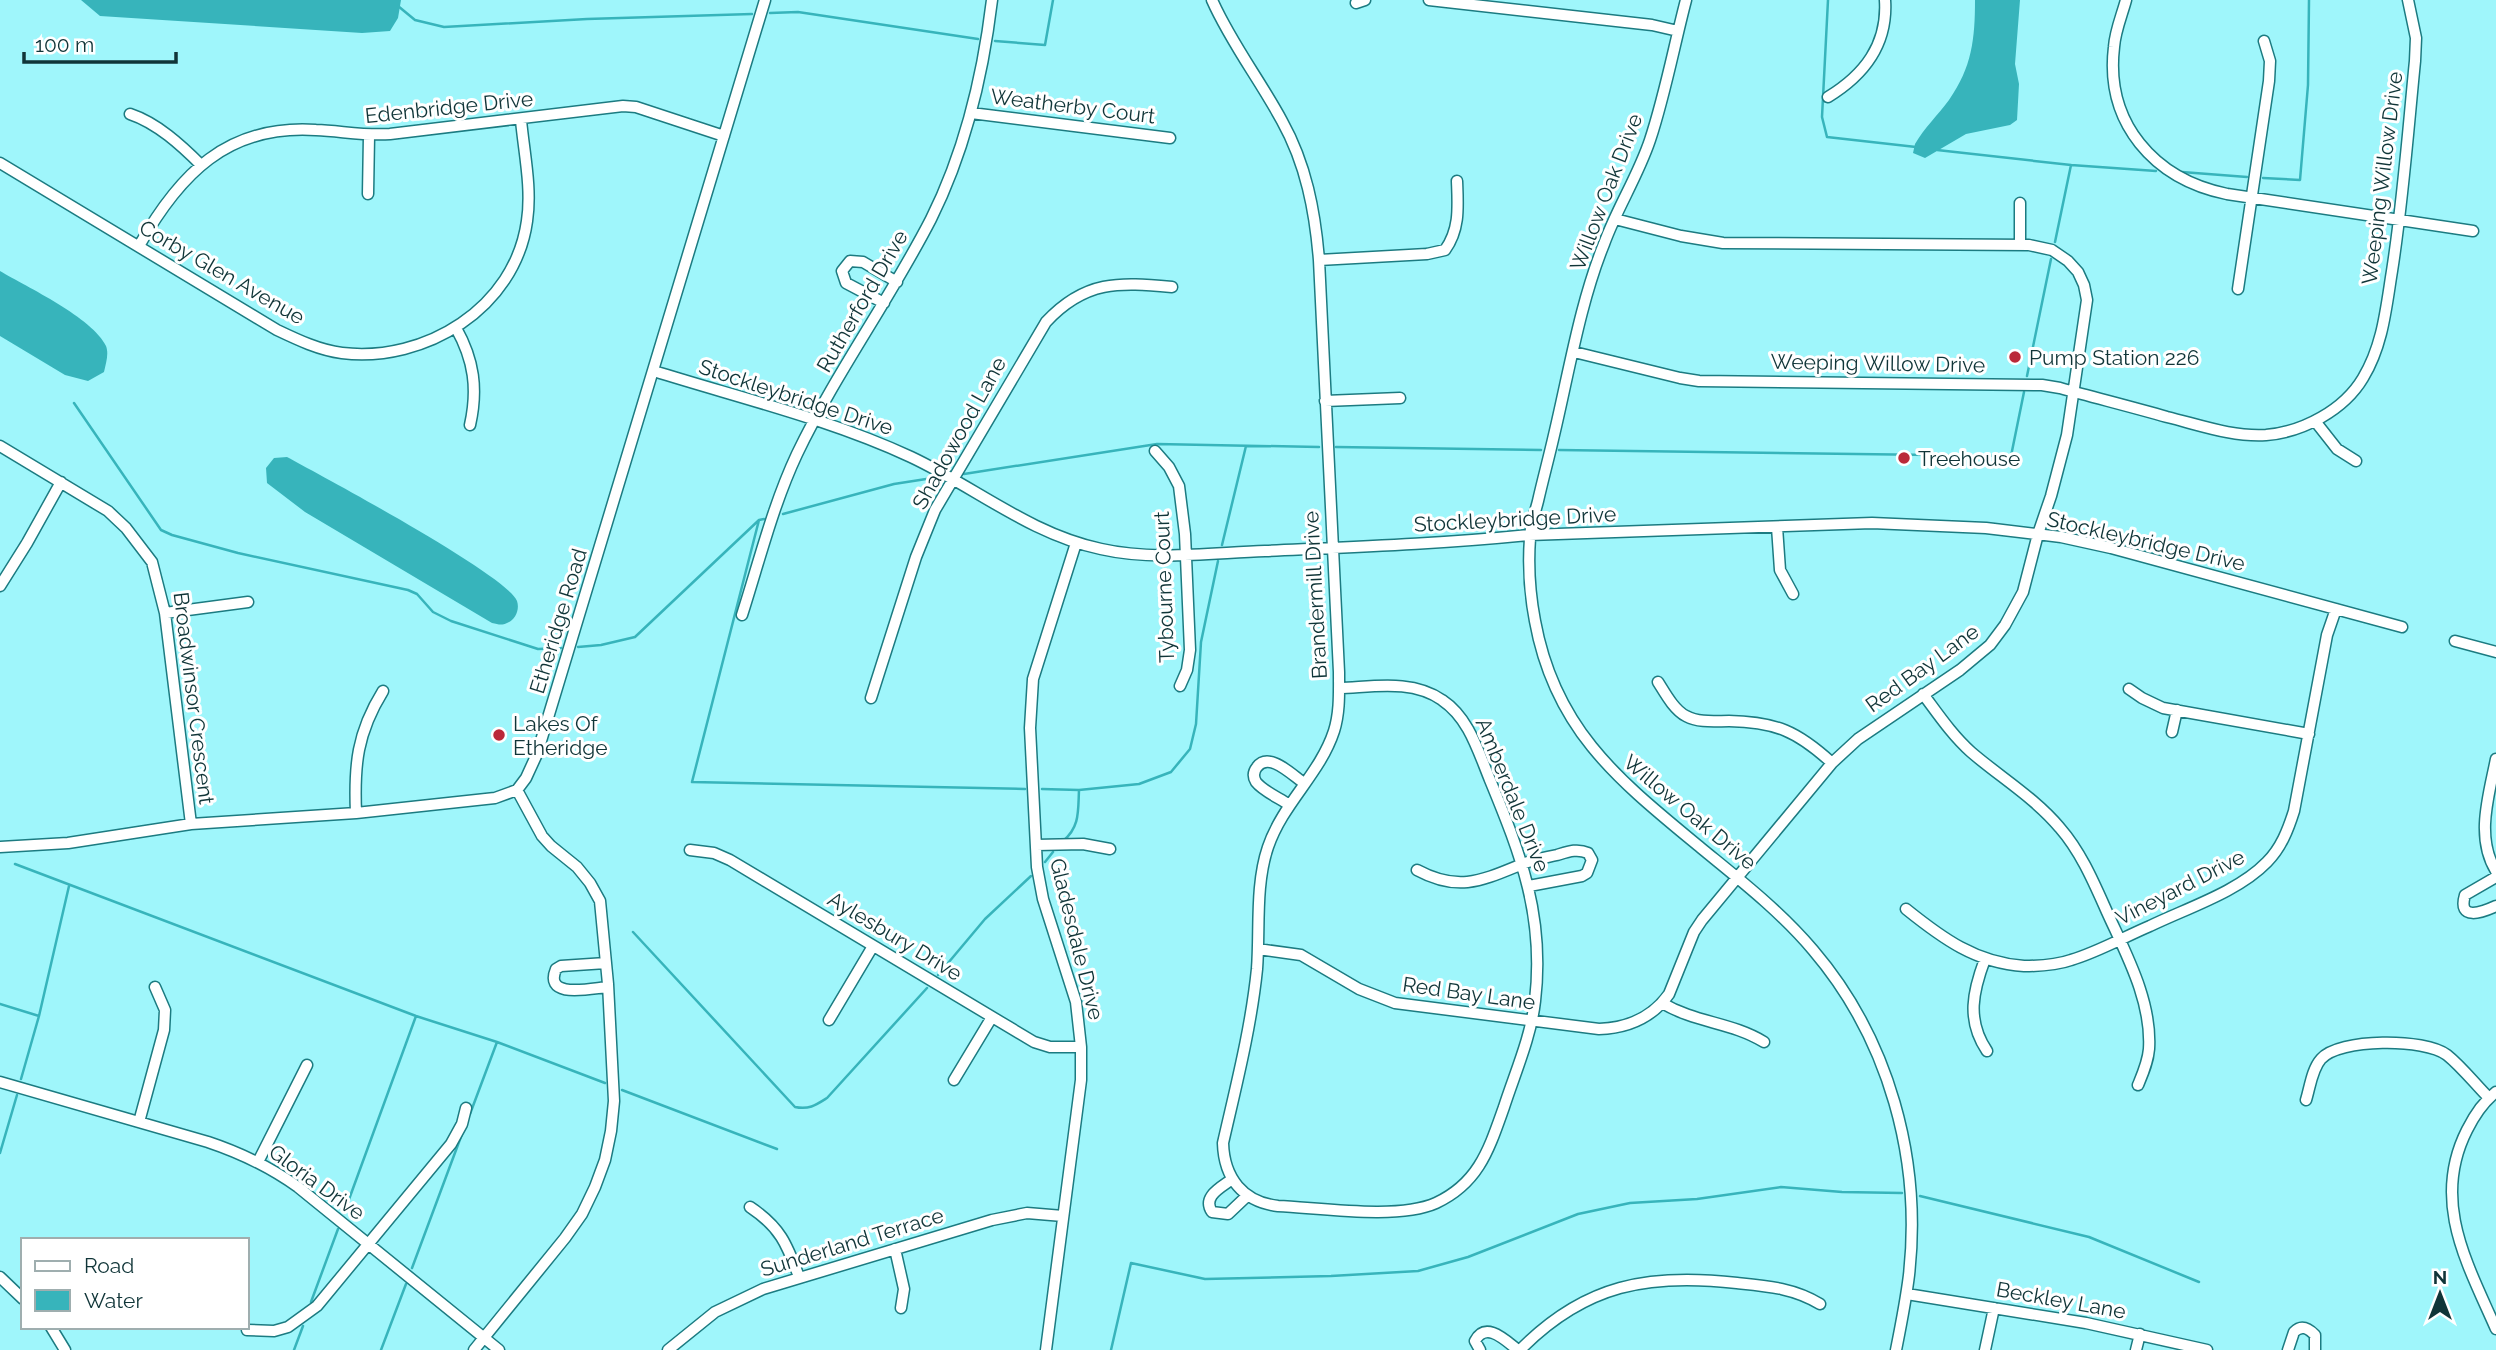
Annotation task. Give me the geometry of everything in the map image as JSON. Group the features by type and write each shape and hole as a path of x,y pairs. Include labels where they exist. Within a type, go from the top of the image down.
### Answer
{"street":[{"name":"Etheridge Road","path":"517,790 537,754 765,0"},
{"name":"Rutherford Drive","path":"743,615 796,456 814,420 897,282 932,216 958,154 984,58 992,0"},
{"name":"Brandermill Drive","path":"1212,0 1293,142 1313,206 1319,260 1339,688 1334,731 1322,758 1279,819 1264,862 1252,1004 1223,1143 1223,1156 1234,1184"},
{"path":"1429,0 1652,25 1678,31"},
{"name":"Willow Oak Drive","path":"1686,0 1652,135 1593,276 1574,352 1530,536 1531,592 1535,622 1544,658 1573,721 1589,746 1628,788 1778,913 1816,953 1858,1016 1883,1068 1901,1124 1909,1166 1912,1227 1907,1294 1896,1350"},
{"path":"1828,97 1857,77 1868,62 1882,32 1885,0"},
{"path":"2126,0 2115,38 2113,71 2117,96 2127,124 2150,156 2177,177 2213,192 2473,231"},
{"name":"Weeping Willow Drive","path":"1574,352 1699,381 2024,384 2060,388 2235,434 2272,434 2315,421 2352,392 2375,355 2382,334 2400,220 2415,61 2416,38 2408,0"},
{"path":"2238,289 2270,71 2270,61 2263,41"},
{"name":"Edenbridge Drive","path":"139,246 156,216 177,189 211,155 262,134 317,130 369,136 623,106 636,107 724,136"},
{"name":"Weatherby Court","path":"971,113 1170,138"},
{"path":"130,114 141,117 168,136 201,165"},
{"name":"Corby Glen Avenue","path":"0,163 277,330 319,348 341,353 387,353 432,340 456,328 495,294 510,272 521,248 529,197 521,120"},
{"path":"368,194 369,136"},
{"path":"1319,260 1427,254 1445,250 1454,237 1458,217 1457,181"},
{"path":"2020,203 2020,245"},
{"name":"Red Bay Lane","path":"1258,949 1301,955 1359,989 1395,1003 1599,1029 1616,1029 1635,1023 1662,1003 1669,993 1694,932 1832,763 1858,739 1960,670 1990,645 2005,625 2028,581 2038,534 2067,435 2085,324 2087,300 2084,285 2078,272 2062,256 2042,247 2020,245 1723,243 1681,236 1615,219"},
{"path":"884,303 846,283 842,271 844,265 850,261 863,262 897,282"},
{"name":"Shadowood Lane","path":"871,698 921,545 952,480 1046,322 1066,303 1089,290 1114,283 1172,287"},
{"path":"456,328 471,361 475,382 470,425"},
{"name":"Stockleybridge Drive","path":"654,371 814,420 881,444 952,480 1040,530 1120,552 1185,555 1530,536 1903,522 2038,534 2123,551 2402,627"},
{"path":"1325,401 1400,398"},
{"path":"2315,421 2337,449 2356,461"},
{"name":"Broadwinsor Crescent","path":"0,446 108,511 152,562 165,613 191,824"},
{"name":"Tybourne Court","path":"1155,451 1169,467 1179,486 1185,534 1190,650 1187,670 1180,686"},
{"path":"0,586 61,482"},
{"path":"1777,527 1780,570 1793,594"},
{"name":"Gladesdale Drive","path":"1046,1350 1081,1080 1081,1047 1076,1002 1040,883 1030,728 1033,679 1076,542"},
{"path":"165,613 248,602"},
{"name":"Vineyard Drive","path":"1906,909 1954,946 1985,959 2022,966 2062,962 2086,955 2244,881 2267,862 2289,829 2327,635 2336,609"},
{"path":"2455,641 2496,652"},
{"path":"1658,682 1685,716 1699,721 1774,725 1802,738 1832,763"},
{"name":"Amberdale Drive","path":"1234,1184 1258,1202 1278,1206 1394,1212 1420,1209 1448,1197 1466,1183 1489,1151 1531,1022 1535,1001 1537,950 1529,886 1523,864 1476,746 1461,718 1440,698 1409,686 1339,688"},
{"path":"2129,688 2152,703 2177,710 2308,734"},
{"path":"356,813 355,781 359,745 370,711 383,691"},
{"path":"1923,694 1947,727 1968,749 2042,808 2060,827 2084,863 2135,975 2146,1016 2148,1052 2138,1085"},
{"path":"2172,732 2177,710"},
{"path":"2496,759 2484,834 2487,851 2496,871"},
{"path":"1288,804 1258,785 1254,779 1254,771 1267,761 1275,763 1304,783"},
{"path":"0,847 68,843 191,824 356,813 495,798 517,790 542,836 577,867 600,901 614,1101 605,1160 595,1187 571,1230 474,1350"},
{"path":"1036,845 1083,844 1110,849"},
{"name":"Aylesbury Drive","path":"690,849 714,853 730,860 1034,1042 1050,1047 1081,1047"},
{"path":"1418,870 1440,880 1471,883 1523,864 1573,851 1588,853 1592,860 1591,866 1582,876 1529,886"},
{"path":"2496,877 2465,895 2463,902 2465,909 2479,914 2496,906"},
{"path":"829,1020 873,946"},
{"path":"1985,959 1976,984 1972,1007 1977,1034 1987,1051"},
{"path":"606,963 561,966 556,969 553,979 555,985 563,990 608,987"},
{"path":"139,1122 164,1030 165,1010 155,987"},
{"path":"1662,1003 1684,1015 1738,1028 1764,1042"},
{"path":"954,1080 992,1017"},
{"path":"2306,1100 2320,1059 2332,1050 2347,1046 2403,1043 2419,1044 2446,1054 2493,1095 2473,1119 2461,1142 2453,1169 2451,1196 2454,1223 2462,1249 2496,1329"},
{"path":"258,1162 307,1065"},
{"name":"Gloria Drive","path":"0,1082 208,1142 258,1162 298,1187 499,1350"},
{"path":"247,1330 274,1331 288,1326 302,1318 329,1294 455,1137 466,1108"},
{"path":"1234,1184 1213,1193 1208,1205 1212,1212 1227,1214 1247,1196"},
{"path":"750,1208 774,1226 784,1239 799,1277"},
{"name":"Sunderland Terrace","path":"668,1350 701,1321 763,1289 1018,1214 1063,1216"},
{"path":"895,1249 904,1289 901,1308"},
{"path":"0,1277 21,1297"},
{"path":"1480,1350 1475,1341 1480,1333 1485,1331 1495,1333 1519,1350 1547,1325 1587,1300 1614,1289 1661,1279 1705,1279 1784,1288 1805,1295 1820,1304"},
{"name":"Beckley Lane","path":"1907,1294 2140,1334 2207,1350"},
{"path":"1985,1350 1994,1308"},
{"path":"2288,1350 2294,1332 2301,1328 2306,1328 2315,1335 2315,1350"},
{"path":"52,1329 65,1350"},
{"path":"2136,1350 2140,1334"}],"water":[{"path":"81,0 401,0 398,18 390,31 362,33 100,16"},
{"path":"1975,0 2020,0 2015,64 2019,84 2017,120 2010,125 1966,134 1925,158 1913,153 1915,144 1949,100 1963,76 1973,40"},
{"path":"0,271 74,314 99,335 107,349 104,372 88,381 65,375 0,336"},
{"path":"287,457 411,526 482,570 506,588 517,601 518,608 514,617 503,624 492,623 305,512 267,483 266,468 274,458"}],"waterway":[{"path":"995,41 1045,45 1053,0"},
{"path":"1828,0 1822,117 1827,137 1916,147"},
{"path":"2263,178 2300,180 2308,85 2309,0"},
{"path":"398,6 415,20 444,27 752,14"},
{"path":"770,13 798,12 978,39"},
{"path":"1937,150 2071,165 2156,171"},
{"path":"2055,242 2071,165"},
{"path":"2182,172 2247,177"},
{"path":"2027,376 2051,259"},
{"path":"1559,450 2011,456 2024,392"},
{"path":"74,403 161,530 238,553 408,590 417,594 433,612 451,621 538,649 561,648"},
{"path":"964,474 1157,444 1319,447"},
{"path":"1222,545 1246,446"},
{"path":"1336,447 1541,450"},
{"path":"783,514 894,484 939,477"},
{"path":"578,647 635,637 759,520 764,519"},
{"path":"759,520 692,782 1025,789"},
{"path":"1042,789 1079,790 1139,784 1171,772 1190,749 1196,724 1201,642 1218,561"},
{"path":"1063,841 1075,824 1079,790"},
{"path":"1045,862 1053,852"},
{"path":"15,864 416,1016 497,1042 605,1083"},
{"path":"938,975 985,919 1031,876"},
{"path":"21,1079 39,1016 69,886"},
{"path":"633,932 795,1107 800,1108 816,1105 827,1098 927,988"},
{"path":"0,1004 39,1016"},
{"path":"344,1213 416,1016"},
{"path":"470,1114 497,1042"},
{"path":"622,1090 777,1149"},
{"path":"0,1153 17,1095"},
{"path":"412,1268 462,1134"},
{"path":"1111,1350 1131,1263 1205,1279 1418,1271 1468,1257 1578,1214 1630,1203 1697,1199 1781,1187 1902,1193"},
{"path":"1920,1196 2089,1237 2199,1282"},
{"path":"311,1302 338,1229"},
{"path":"381,1350 406,1284"},
{"path":"294,1350 303,1326"}],"place":[{"name":"Pump Station 226","path":"2015,357"},
{"name":"Treehouse","path":"1904,458"},
{"name":"Lakes Of Etheridge","path":"499,735"}]}
